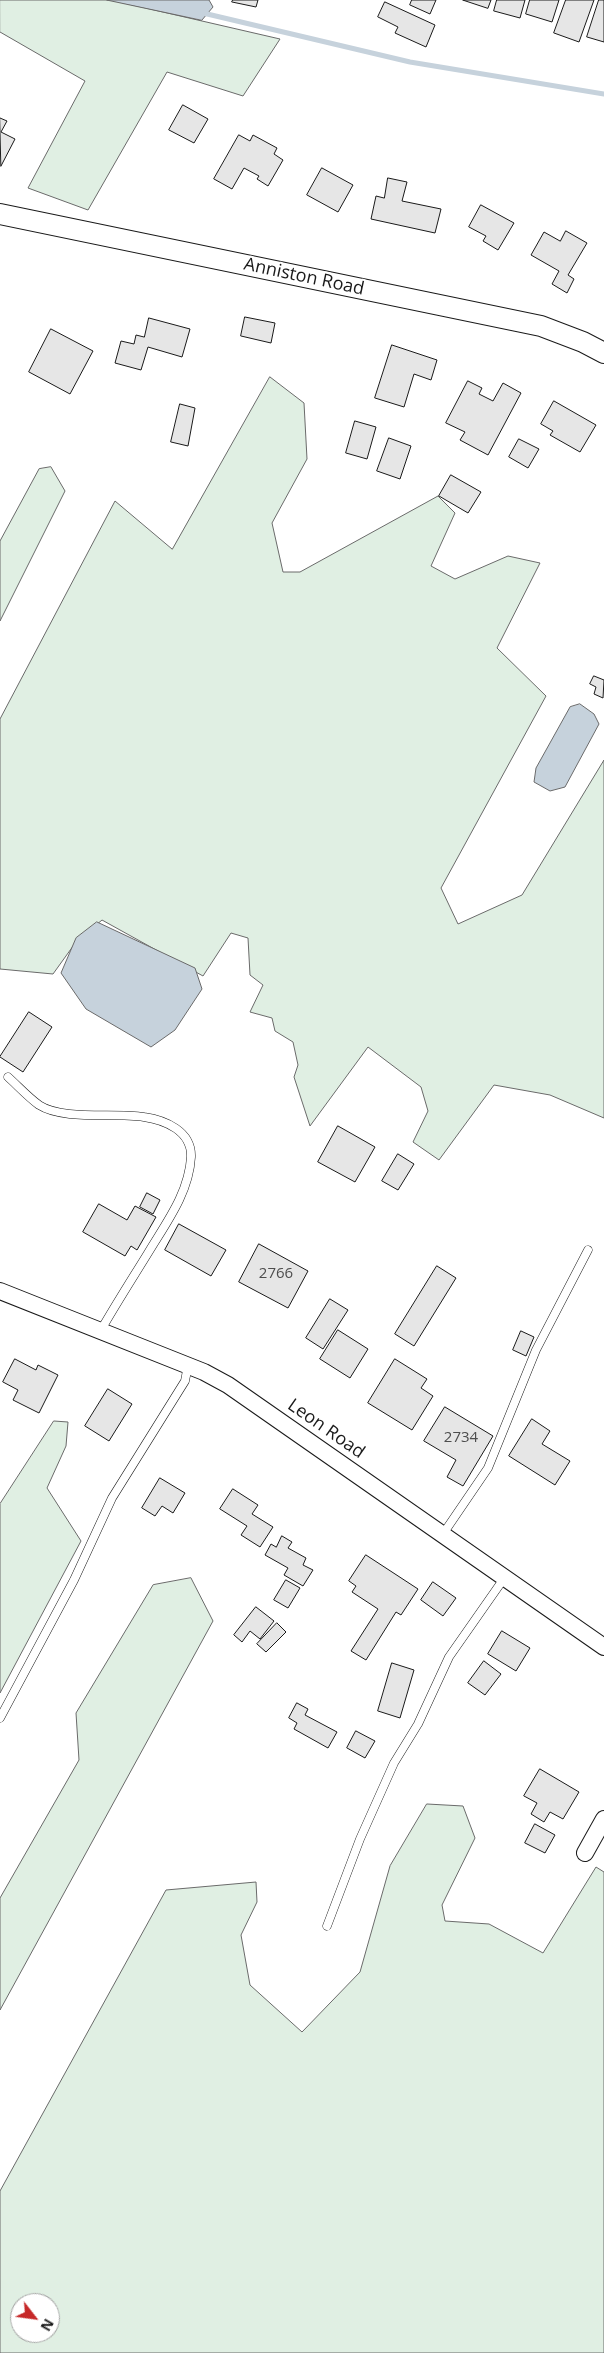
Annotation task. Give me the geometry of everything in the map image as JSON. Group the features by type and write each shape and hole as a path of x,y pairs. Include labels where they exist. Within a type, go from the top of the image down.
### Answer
{"street":[{"name":"Anniston Road","path":"0,214 541,326 581,341 604,353"},
{"name":"Leon Road","path":"0,1291 188,1365 228,1385 604,1647"},
{"path":"585,1853 604,1819"}],"lane":[{"path":"8,1077 40,1105 48,1108 80,1114 142,1116 164,1120 176,1128 187,1140 191,1156 178,1203 101,1330"},
{"path":"443,1534 488,1468 536,1350 588,1250"},
{"path":"0,1718 74,1580 112,1498 184,1381 188,1365"},
{"path":"327,1926 360,1839 394,1763 418,1724 449,1657 505,1577"}],"green space":[{"path":"0,0 111,0 280,39 243,96 167,72 88,210 28,188 85,81 0,32"},
{"path":"270,377 304,403 307,459 272,523 283,572 300,572 438,496 455,513 431,566 455,579 508,556 540,563 497,648 546,696 441,888 458,924 522,895 604,760 604,1118 550,1095 494,1085 439,1160 413,1142 428,1111 421,1087 368,1047 310,1126 294,1077 298,1065 293,1042 275,1031 272,1018 250,1012 263,985 250,975 248,938 231,933 203,976 102,920 76,942 53,974 0,969 0,719 115,501 172,549"},
{"path":"51,467 65,491 0,621 0,541 39,469"},
{"path":"54,1421 68,1422 66,1446 47,1488 81,1541 0,1693 0,1504"},
{"path":"191,1578 213,1621 0,2010 0,1898 79,1760 76,1713 153,1585"},
{"path":"427,1804 463,1806 475,1838 442,1905 445,1921 489,1924 543,1953 596,1867 604,1872 604,2353 0,2353 0,2191 166,1890 256,1882 257,1902 241,1935 250,1985 302,2032 360,1972 390,1866"}],"shaded area":[{"path":"107,0 209,0 213,7 202,20"},
{"path":"580,704 594,714 599,724 565,787 550,791 534,782 536,768 570,707"},
{"path":"97,922 195,968 202,989 175,1030 151,1047 86,1009 61,973 76,938"}],"building":[{"path":"233,0 258,0 256,7 232,2"},
{"path":"412,0 436,0 430,14 410,5"},
{"path":"463,0 491,0 488,8"},
{"path":"497,0 525,0 520,18 494,11"},
{"path":"530,0 559,0 552,22 526,14"},
{"path":"566,0 594,0 579,42 554,33"},
{"path":"599,0 604,0 604,42 587,37"},
{"path":"385,2 435,25 426,47 395,33 398,27 378,17"},
{"path":"183,105 208,119 194,143 169,130"},
{"path":"0,118 7,121 1,132 15,139 1,166"},
{"path":"239,135 250,141 253,135 277,148 274,154 283,160 268,186 257,179 259,176 244,168 232,189 214,179"},
{"path":"322,168 353,185 338,212 307,195"},
{"path":"388,178 407,182 402,201 441,209 435,233 371,219 376,196 384,198"},
{"path":"481,205 514,223 498,250 483,241 486,236 469,227"},
{"path":"566,231 587,243 568,275 574,279 567,293 552,284 559,271 531,255 544,232 560,241"},
{"path":"245,317 275,323 271,343 241,336"},
{"path":"149,318 190,329 182,357 148,347 141,370 115,363 121,341 134,344 136,335 144,337"},
{"path":"51,329 93,351 70,394 29,372"},
{"path":"392,345 437,360 431,380 414,374 404,407 375,398"},
{"path":"468,381 482,388 479,394 493,401 503,383 521,393 488,455 460,440 465,432 446,423"},
{"path":"554,401 596,425 580,452 550,435 553,431 541,424"},
{"path":"180,404 195,408 188,446 171,442"},
{"path":"355,421 376,427 367,459 346,453"},
{"path":"389,438 411,446 400,479 377,471"},
{"path":"519,439 539,449 528,468 509,457"},
{"path":"451,475 481,492 468,513 439,496"},
{"path":"594,676 604,680 603,698 594,694 596,687 590,684"},
{"path":"29,1012 52,1027 23,1072 0,1057"},
{"path":"338,1126 375,1147 355,1182 318,1162"},
{"path":"398,1154 414,1164 398,1190 382,1181"},
{"path":"147,1193 160,1200 153,1214 140,1207"},
{"path":"99,1204 127,1220 135,1206 156,1217 137,1250 131,1246 125,1256 83,1232"},
{"path":"179,1224 226,1250 211,1276 165,1250"},
{"path":"259,1244 308,1271 288,1308 239,1282"},
{"path":"437,1266 456,1278 414,1346 395,1334"},
{"path":"330,1299 348,1310 323,1349 306,1338"},
{"path":"338,1330 368,1349 350,1378 320,1359"},
{"path":"521,1331 534,1337 526,1356 513,1350"},
{"path":"15,1359 36,1370 38,1365 58,1375 39,1413 13,1400 18,1390 3,1382"},
{"path":"395,1359 427,1379 421,1388 433,1396 412,1430 368,1403"},
{"path":"108,1389 132,1404 109,1441 85,1426"},
{"path":"445,1407 493,1436 463,1486 447,1477 456,1460 424,1441"},
{"path":"532,1419 550,1431 542,1444 570,1461 555,1485 509,1456"},
{"path":"160,1478 185,1493 173,1513 162,1506 155,1516 142,1508"},
{"path":"233,1489 258,1505 252,1514 273,1527 260,1547 241,1535 247,1526 220,1509"},
{"path":"282,1536 292,1542 288,1548 306,1558 303,1565 313,1570 303,1586 284,1575 288,1568 265,1555 271,1544 276,1547"},
{"path":"366,1555 418,1589 401,1615 396,1612 366,1660 351,1651 378,1609 352,1592 356,1586 349,1581"},
{"path":"286,1580 300,1588 288,1608 274,1600"},
{"path":"433,1582 456,1598 443,1616 421,1600"},
{"path":"256,1607 274,1621 260,1639 250,1631 242,1642 234,1635"},
{"path":"277,1623 286,1632 266,1652 257,1644"},
{"path":"502,1631 530,1648 516,1671 488,1654"},
{"path":"484,1661 501,1674 485,1695 468,1683"},
{"path":"392,1663 414,1670 400,1718 378,1711"},
{"path":"297,1703 308,1709 305,1715 337,1732 328,1748 294,1729 297,1723 289,1718"},
{"path":"356,1731 375,1741 365,1758 347,1748"},
{"path":"540,1769 579,1792 563,1819 550,1812 544,1822 531,1814 537,1803 524,1796"},
{"path":"535,1824 555,1835 545,1853 525,1843"}],"waterway":[{"path":"203,13 410,62 604,94"}]}
